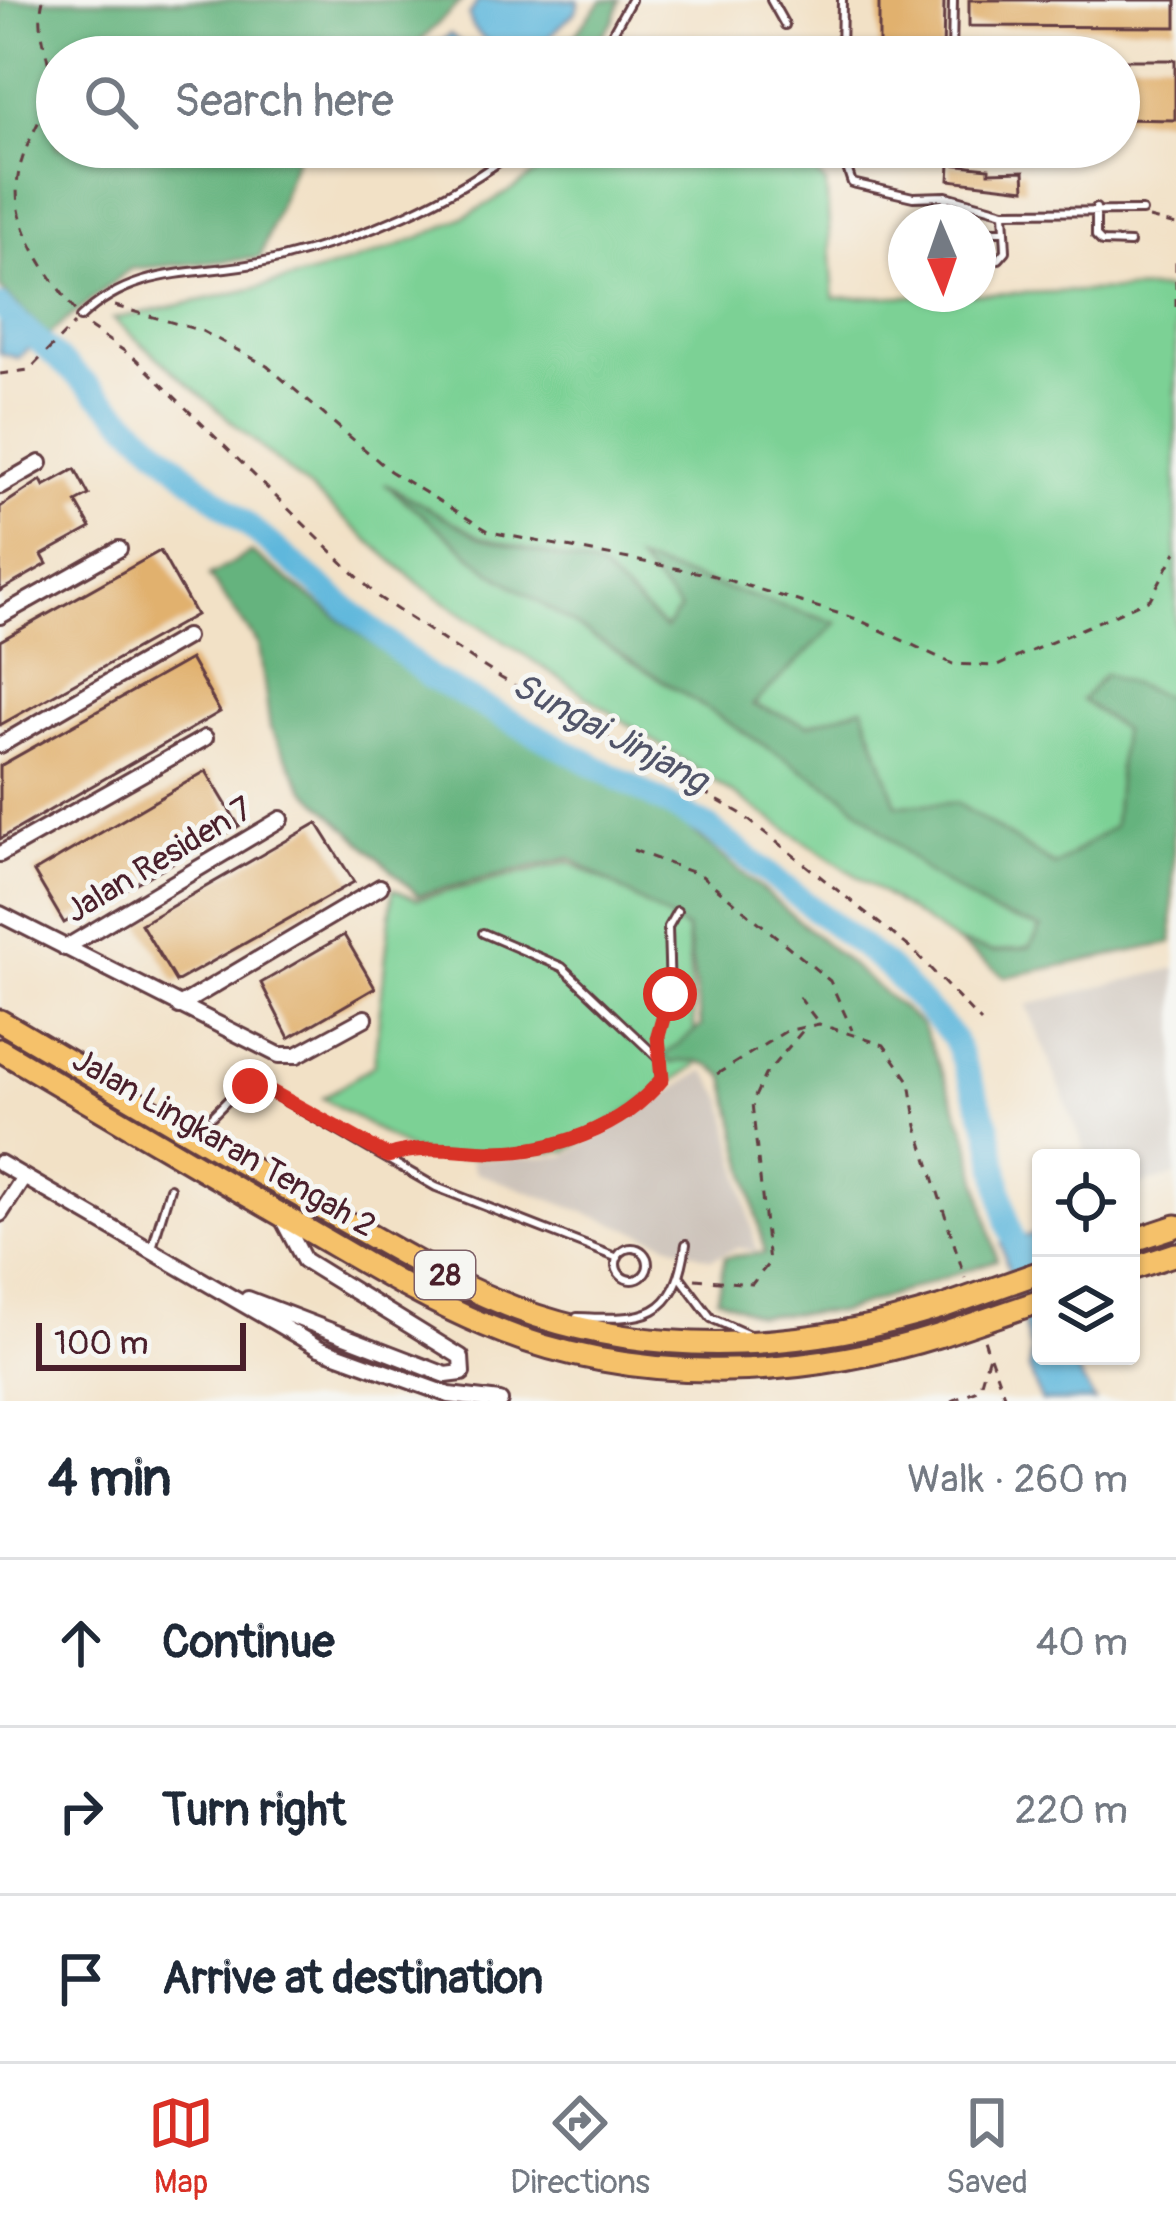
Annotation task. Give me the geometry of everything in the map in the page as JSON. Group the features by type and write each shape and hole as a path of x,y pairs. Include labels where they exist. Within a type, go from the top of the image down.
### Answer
{"highway":[{"name":"Jalan Lingkaran Tengah 2","path":"0,1021 387,1245 538,1316 679,1343 778,1341 841,1335 1032,1275"},
{"name":"Jalan Lingkaran Tengah 2","path":"0,1050 279,1214 489,1327 613,1361 720,1370 796,1366 893,1350 1032,1303"},
{"path":"1140,1238 1176,1226"},
{"path":"1140,1267 1176,1254"}],"street":[{"path":"0,486 40,464"},
{"path":"0,616 119,549"},
{"path":"0,745 186,637"},
{"path":"0,854 205,738"},
{"name":"Jalan Residen 7","path":"65,948 280,819"},
{"path":"179,1006 380,887"},
{"path":"0,914 290,1057 365,1018"},
{"path":"0,1162 319,1348 449,1395 500,1401"},
{"path":"0,1214 5,1197 24,1177"},
{"path":"221,1290 446,1376 462,1373 461,1358 438,1340 304,1260 279,1214"}],"lane":[{"path":"611,36 631,0"},
{"path":"771,0 785,25"},
{"path":"842,0 842,36"},
{"path":"952,36 953,0"},
{"path":"80,318 125,284 164,274 249,266 324,246 400,218 484,168"},
{"path":"846,168 852,183 868,190 946,196 1004,212 1142,211"},
{"path":"945,204 946,196"},
{"path":"1096,208 1096,236 1102,242 1130,243"},
{"path":"996,257 1003,256 1004,212"},
{"path":"996,231 1005,231"},
{"path":"388,1156 410,1148 496,1152 567,1144 648,1096 662,1079 658,1036 670,994 668,927 677,911"},
{"path":"482,933 562,967 660,1059"},
{"path":"212,1115 231,1097 260,1086 436,1187 617,1258"},
{"path":"151,1252 170,1188"},
{"path":"538,1316 633,1320 662,1309 681,1278 686,1244"},
{"path":"634,1248 644,1253 648,1268 642,1276 627,1279 617,1268 617,1258 634,1248"},
{"path":"681,1278 711,1318 730,1329 778,1341"}],"path":[{"path":"41,36 43,0"},
{"path":"36,124 20,164 16,192 22,224 39,261 80,318 136,359 378,597 501,678 740,813 913,950 981,1022"},
{"path":"1142,211 1151,220 1176,225"},
{"path":"1176,262 1176,315"},
{"path":"98,301 202,331 267,366 391,471 490,532 711,575 857,619 953,664 997,666 1150,599 1176,552"},
{"path":"0,374 29,370 80,318"},
{"path":"633,850 702,876 830,981 853,1032"},
{"path":"799,997 819,1024"},
{"path":"717,1074 786,1030 806,1026 819,1024 853,1032 884,1045 910,1082 917,1126 968,1286"},
{"path":"681,1278 752,1284 769,1263 752,1103 765,1075 806,1026"},
{"path":"982,1332 1006,1401"},
{"path":"952,1401 979,1389 989,1354"}],"shaded area":[{"path":"1176,968 1176,1175 1140,1185 1140,1149 1084,1149 1027,1005"},
{"path":"705,1070 724,1099 757,1251 738,1248 711,1259 475,1172 471,1160 566,1156"}],"green space":[{"path":"0,0 462,0 425,36 36,36 36,168 292,168 260,258 130,269 48,335 0,288"},
{"path":"602,0 620,0 613,22 601,36 574,36"},
{"path":"541,168 812,168 826,184 834,298 888,297 888,312 996,312 996,294 1163,289 1176,293 1176,682 1170,698 1082,700 1123,730 1114,827 1055,866 957,803 897,805 808,725 752,704 836,623 640,562 680,609 666,629 599,568 480,537 392,488 490,571 844,796 928,873 993,913 1042,928 1030,947 994,952 956,942 424,588 113,319 353,262 467,215"},
{"path":"384,483 480,537 599,568 665,629 680,609 637,561 837,623 753,705 808,725 863,707 897,805 957,803 1055,866 1114,826 1122,730 1082,700 1105,674 1169,698 1176,682 1172,943 1006,977 956,942 994,952 1030,947 1041,928 993,913 928,873 844,796 490,571"},
{"path":"251,552 413,674 664,807 922,1025 967,1133 997,1260 841,1312 757,1315 717,1297 725,1257 765,1253 725,1077 706,1064 671,1063 663,1056 701,1026 687,930 570,858 418,895 304,788 270,728 259,645 209,576"},
{"path":"569,862 686,923 697,1065 568,1151 425,1159 323,1098 374,1065 393,889 417,899"}],"water":[{"path":"478,0 579,1 576,11 550,36 481,36 469,16"},
{"path":"0,297 42,337 18,358 0,353"},
{"path":"1032,1234 1032,1365 1073,1365 1095,1401 1041,1401 1029,1369 1031,1350 1001,1244"}],"building":[{"path":"879,0 944,0 943,36 879,36"},
{"path":"969,0 1176,0 1176,27 969,26"},
{"path":"1140,60 1175,60 1175,120 1140,119"},
{"path":"950,168 1024,171 1025,189 949,180"},
{"path":"75,469 89,495 76,502 91,528 42,555 47,564 0,591 0,507 41,480 44,486"},
{"path":"160,551 196,615 0,725 0,641"},
{"path":"190,659 220,712 0,839 0,766"},
{"path":"206,771 239,826 64,923 34,872"},
{"path":"317,823 354,882 176,982 141,924"},
{"path":"344,935 375,988 289,1038 261,983"}],"waterway":[{"name":"Sungai Jinjang","path":"0,306 180,469 431,678 707,826 887,966 953,1037 989,1127 1007,1221 1032,1295"}],"route":[{"path":"250,1086 268,1090 388,1156 410,1148 496,1152 567,1144 622,1114 662,1079 657,1045 670,994"}]}
